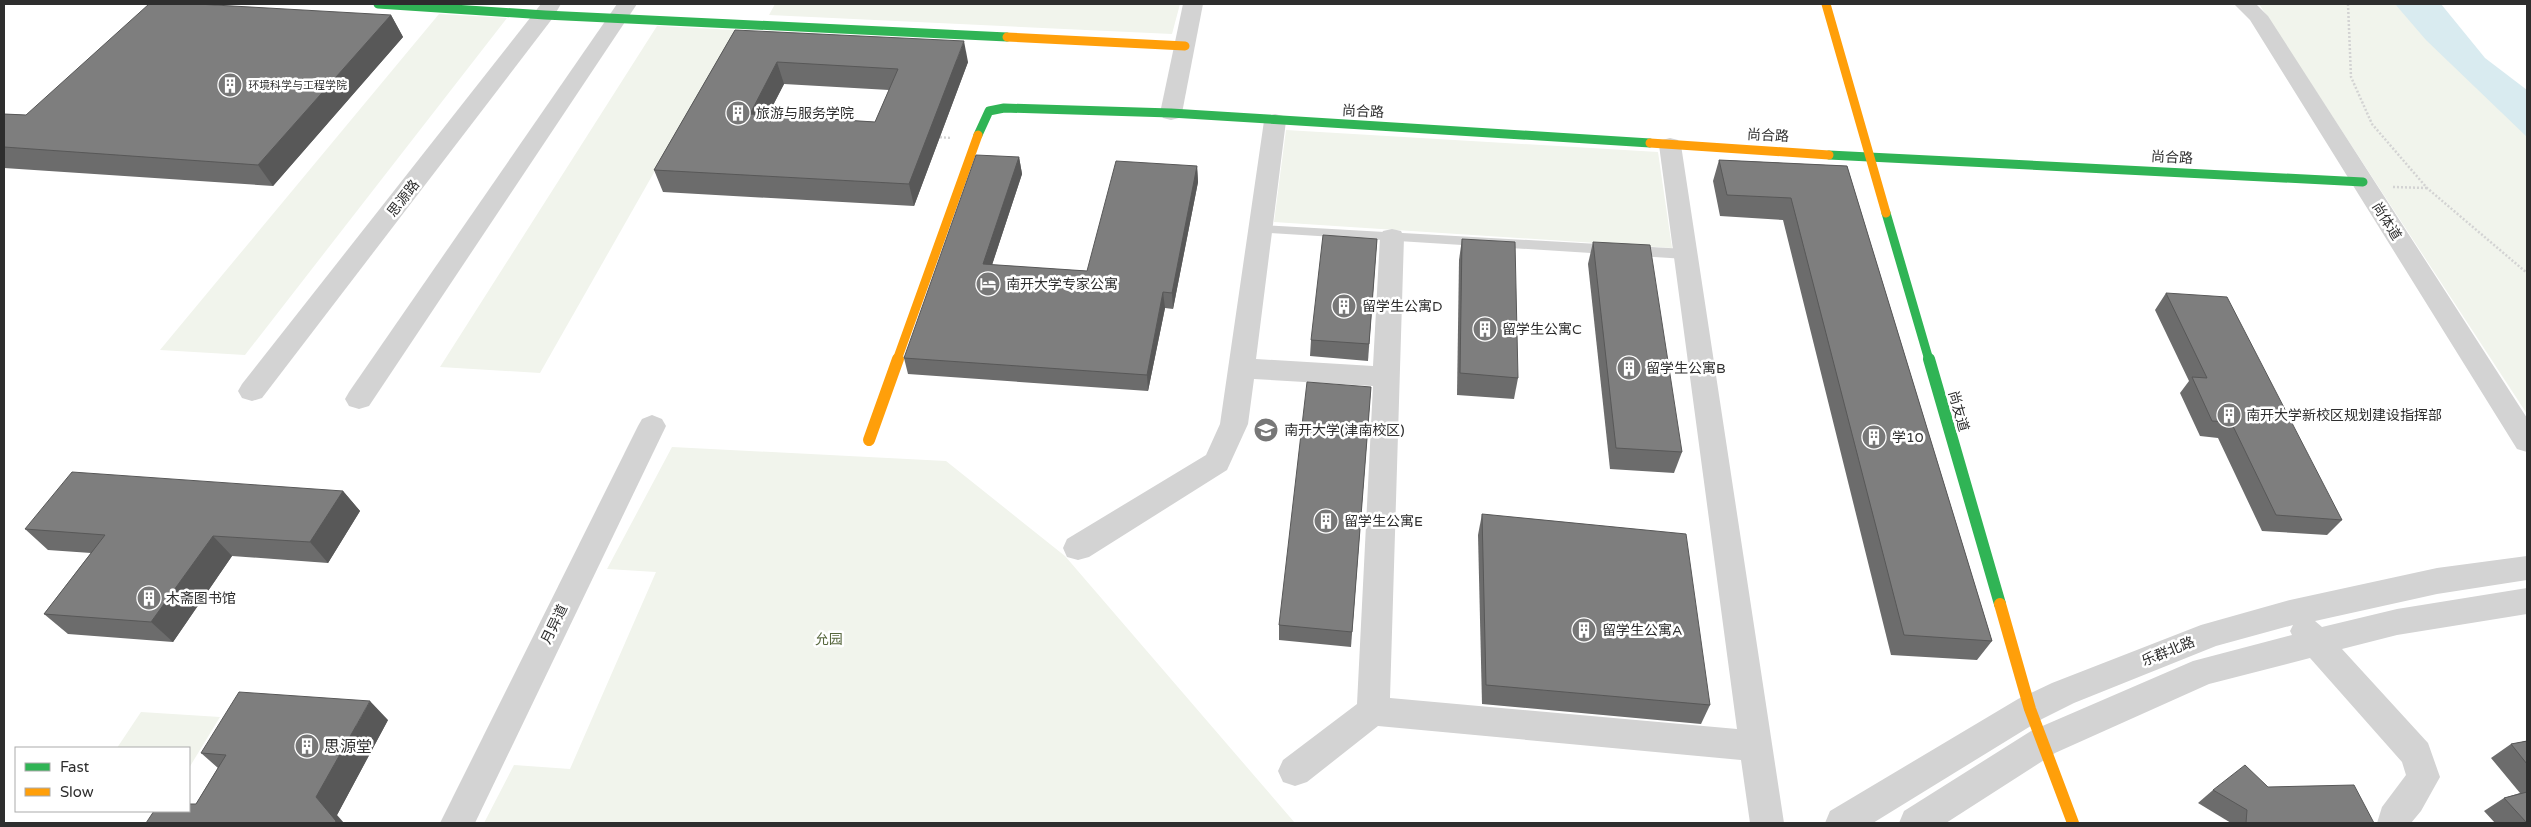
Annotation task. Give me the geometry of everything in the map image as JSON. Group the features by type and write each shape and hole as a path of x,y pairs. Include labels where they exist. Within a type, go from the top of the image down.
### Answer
{"street":[{"path":"378,4 621,11 1185,46"},
{"path":"1171,113 1194,4"},
{"name":"尚友道","path":"1826,4 2030,709 2073,823"},
{"name":"尚体道","path":"2244,4 2258,16 2527,441"},
{"name":"思源路","path":"252,391 548,9"},
{"path":"359,399 621,11"},
{"name":"尚合路","path":"976,140 983,120 989,111 1004,108 1171,113 1670,145 2363,182"},
{"path":"1078,548 1217,462 1234,424 1275,121"},
{"path":"869,440 976,140"},
{"path":"1670,145 1767,823"},
{"path":"1373,711 1392,237"},
{"path":"1241,368 1386,377"},
{"name":"月异道","path":"457,823 652,426"},
{"name":"乐群北路","path":"1842,823 2030,709 2063,693 2212,634 2290,613 2437,581 2527,568"},
{"path":"1916,823 2043,742 2204,671 2397,622 2527,600"},
{"path":"2290,613 2416,754 2423,776 2409,800 2394,818 2394,823"},
{"path":"1295,771 1373,711 1756,746"}],"lane":[{"path":"1260,229 1686,254"}],"path":[{"path":"2348,4 2352,77 2372,124 2427,188 2527,273"},
{"path":"928,137 976,140"}],"green space":[{"path":"775,4 1180,4 1172,34 769,15"},
{"path":"2259,4 2395,4 2527,134 2527,414"},
{"path":"439,14 507,18 245,355 160,350"},
{"path":"657,26 735,30 540,373 440,367"},
{"path":"1286,130 1658,152 1672,248 1274,222"},
{"name":"允园","path":"672,447 946,461 1065,556 1295,823 484,823 514,765 570,769 656,572 607,569"},
{"path":"141,712 220,717 190,766 190,747 118,747"}],"shaded area":[{"path":"2395,4 2441,4 2485,58 2527,90 2527,137 2426,40"}],"building":[{"name":"环境科学与工程学院","path":"149,4 197,4 391,15 258,165 4,147 4,114 26,115"},
{"name":"旅游与服务学院","path":"735,30 964,41 909,184 654,170","holes":["777,62 898,69 875,122 750,114"]},
{"name":"南开大学专家公寓","path":"976,155 1019,157 983,264 1087,271 1116,161 1197,166 1172,293 1163,292 1147,375 904,358"},
{"name":"学10","path":"1719,160 1847,166 1992,641 1904,635 1791,198 1727,195"},
{"name":"留学生公寓D","path":"1323,235 1377,239 1369,344 1311,340"},
{"name":"留学生公寓C","path":"1462,239 1515,242 1518,378 1460,373"},
{"name":"留学生公寓B","path":"1593,242 1650,245 1682,452 1616,448"},
{"name":"南开大学新校区规划建设指挥部","path":"2166,293 2227,297 2342,520 2276,515 2231,422 2212,421 2192,377 2207,378"},
{"name":"留学生公寓E","path":"1307,382 1371,387 1352,632 1279,625"},
{"name":"木斋图书馆","path":"72,472 343,491 310,542 213,536 151,622 44,614 105,535 25,529"},
{"name":"留学生公寓A","path":"1482,514 1686,534 1710,705 1486,685"},
{"name":"思源堂","path":"239,692 370,701 316,797 336,821 335,823 146,823 153,812 190,812 190,804 196,804 226,755 201,753"},
{"path":"2527,741 2527,764 2511,744"},
{"path":"2245,765 2268,787 2354,785 2374,823 2246,823 2247,810 2213,790"},
{"path":"2527,792 2527,823 2520,823 2526,822 2504,798"}],"traffic: fast":[{"path":"378,4 545,15 1007,37"},
{"path":"978,135 989,111 1004,108 1171,113 1650,143"},
{"path":"1829,155 2363,182"},
{"path":"1886,213 2000,604"}],"traffic: slow":[{"path":"1826,4 1886,213"},
{"path":"1007,37 1185,46"},
{"path":"869,440 978,135"},
{"path":"1650,143 1829,155"},
{"path":"2000,604 2030,709 2073,823"}],"place":[{"name":"环境科学与工程学院","path":"230,85"},
{"name":"旅游与服务学院","path":"738,113"},
{"name":"南开大学专家公寓","path":"988,284"},
{"name":"留学生公寓D","path":"1344,306"},
{"name":"留学生公寓C","path":"1485,329"},
{"name":"留学生公寓B","path":"1629,368"},
{"name":"南开大学新校区规划建设指挥部","path":"2229,415"},
{"name":"南开大学(津南校区)","path":"1266,430"},
{"name":"学10","path":"1874,437"},
{"name":"留学生公寓E","path":"1326,521"},
{"name":"木斋图书馆","path":"149,598"},
{"name":"留学生公寓A","path":"1584,630"},
{"name":"思源堂","path":"307,746"}]}
